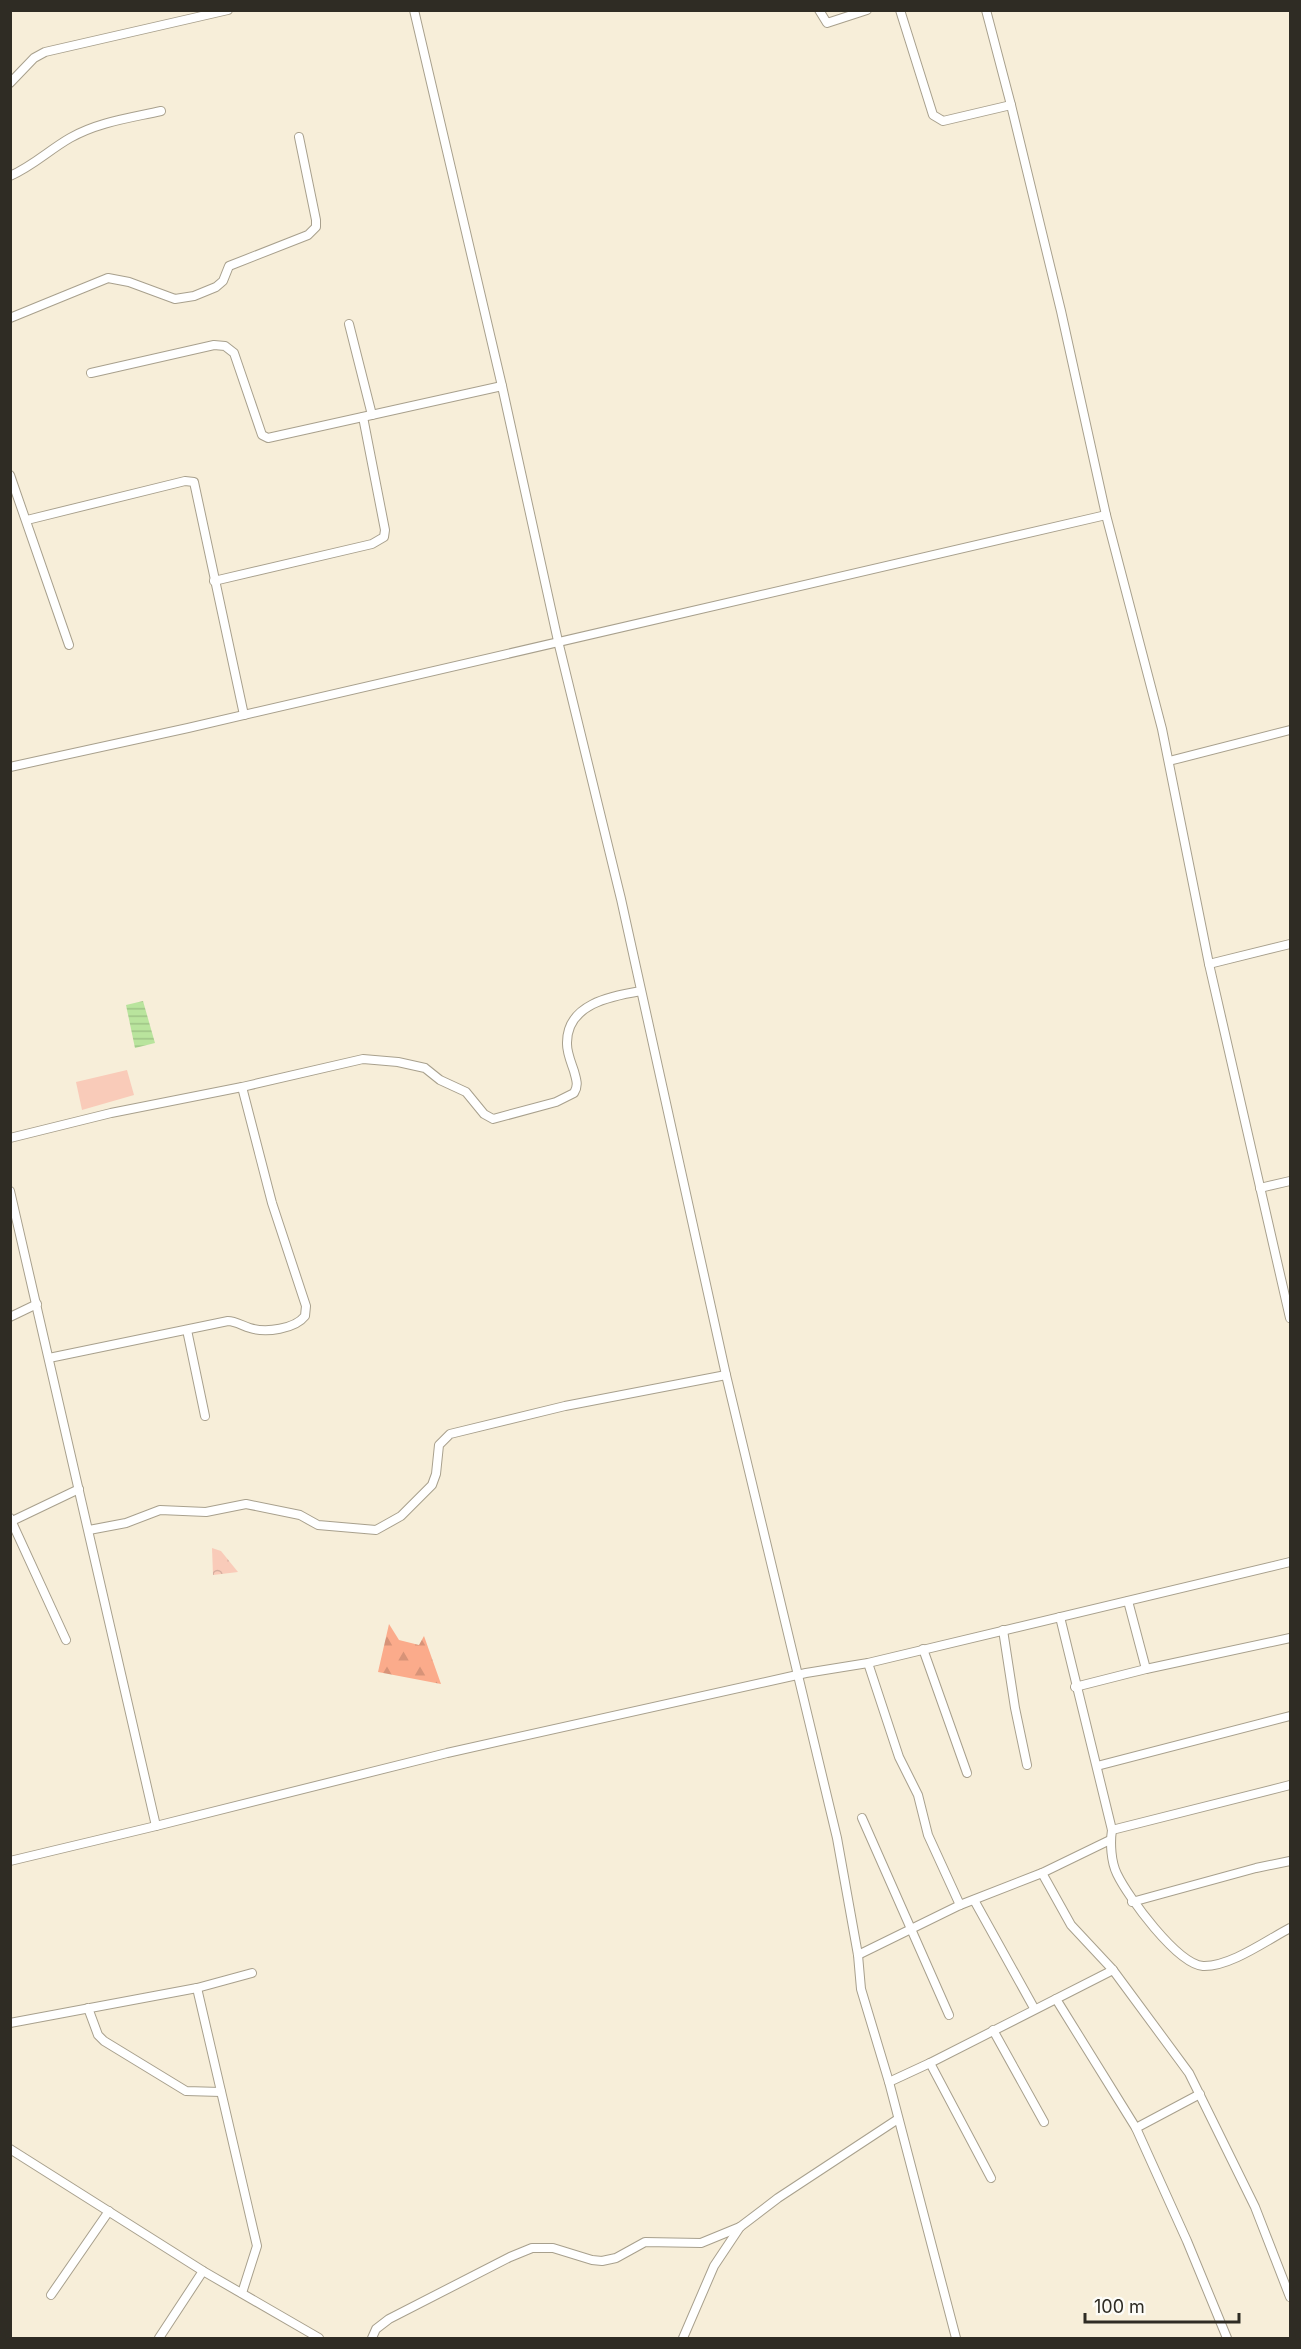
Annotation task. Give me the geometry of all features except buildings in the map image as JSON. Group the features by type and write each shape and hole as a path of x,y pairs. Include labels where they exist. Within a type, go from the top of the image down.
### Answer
{"street":[{"path":"10,83 34,58 45,52 228,10"},
{"path":"414,10 502,386 558,641 642,991 726,1375 837,1838 858,1955 861,1989 889,2082 956,2338"},
{"path":"819,10 827,24 867,10"},
{"path":"900,10 933,115 937,119 943,121 1011,105"},
{"path":"986,10 1061,311 1106,514 1169,761 1209,964 1290,1318"},
{"path":"10,176 36,164 59,145 84,131 108,122 160,111"},
{"path":"10,318 108,278 129,282 176,299 194,296 216,287 223,281 229,266 308,235 316,227 316,220 299,137"},
{"path":"349,324 372,415"},
{"path":"91,373 214,345 225,346 234,353 262,435 274,438 502,386"},
{"path":"214,581 372,544 384,537 385,530 363,417"},
{"path":"10,475 69,645"},
{"path":"27,520 191,480 195,483 244,715"},
{"path":"10,766 244,715 1106,514"},
{"path":"1169,761 1290,730"},
{"path":"1209,964 1290,944"},
{"path":"10,1138 111,1113 242,1087 352,1060 374,1059 425,1068 440,1080 466,1092 484,1114 497,1118 556,1102 574,1093 578,1084 567,1044 570,1024 578,1014 600,1000 642,991"},
{"path":"49,1358 233,1321 252,1329 275,1329 302,1320 306,1311 272,1203 242,1087"},
{"path":"1260,1188 1290,1181"},
{"path":"10,1191 156,1826"},
{"path":"10,1317 37,1304"},
{"path":"186,1330 205,1416"},
{"path":"89,1530 126,1523 160,1510 206,1512 246,1504 300,1515 318,1525 376,1530 401,1516 432,1485 436,1474 439,1445 450,1434 565,1406 726,1375"},
{"path":"66,1640 11,1520 80,1489"},
{"path":"10,1861 447,1753 798,1675 868,1663 1290,1563"},
{"path":"1128,1601 1146,1669"},
{"path":"1060,1617 1075,1687 1112,1830 1110,1840 1118,1875 1132,1902 1179,1954 1192,1963 1203,1966 1234,1959 1290,1928"},
{"path":"1003,1630 1015,1708 1027,1765"},
{"path":"1075,1687 1290,1638"},
{"path":"923,1649 967,1773"},
{"path":"868,1663 899,1757 918,1795 928,1835 960,1905"},
{"path":"1097,1766 1290,1716"},
{"path":"1112,1830 1290,1785"},
{"path":"862,1818 950,2015"},
{"path":"858,1955 960,1905 1042,1873 1110,1840"},
{"path":"1132,1902 1290,1860"},
{"path":"1042,1873 1071,1925 1113,1970 1189,2073 1255,2207 1284,2275 1290,2297"},
{"path":"974,1900 1034,2008"},
{"path":"889,2082 1113,1970"},
{"path":"10,2023 197,1988 252,1973"},
{"path":"197,1988 257,2246 242,2293"},
{"path":"1056,1999 1136,2128 1187,2241 1227,2338"},
{"path":"88,2008 98,2035 104,2041 186,2091 221,2092"},
{"path":"993,2030 1044,2122"},
{"path":"930,2063 991,2178"},
{"path":"1136,2128 1200,2094"},
{"path":"372,2338 376,2330 389,2319 532,2248 553,2248 602,2261 623,2255 642,2243 664,2241 701,2243 740,2227 778,2198 898,2119"},
{"path":"10,2148 203,2271 319,2338"},
{"path":"51,2295 109,2211"},
{"path":"683,2338 714,2266 740,2227"},
{"path":"159,2338 203,2271"}],"green space":[{"path":"127,1070 134,1095 82,1110 76,1082"},
{"path":"212,1548 221,1551 238,1572 213,1575"},
{"path":"389,1624 399,1640 419,1645 424,1636 441,1684 378,1672"}],"shaded area":[{"path":"143,1001 155,1043 135,1048 126,1005"}]}
